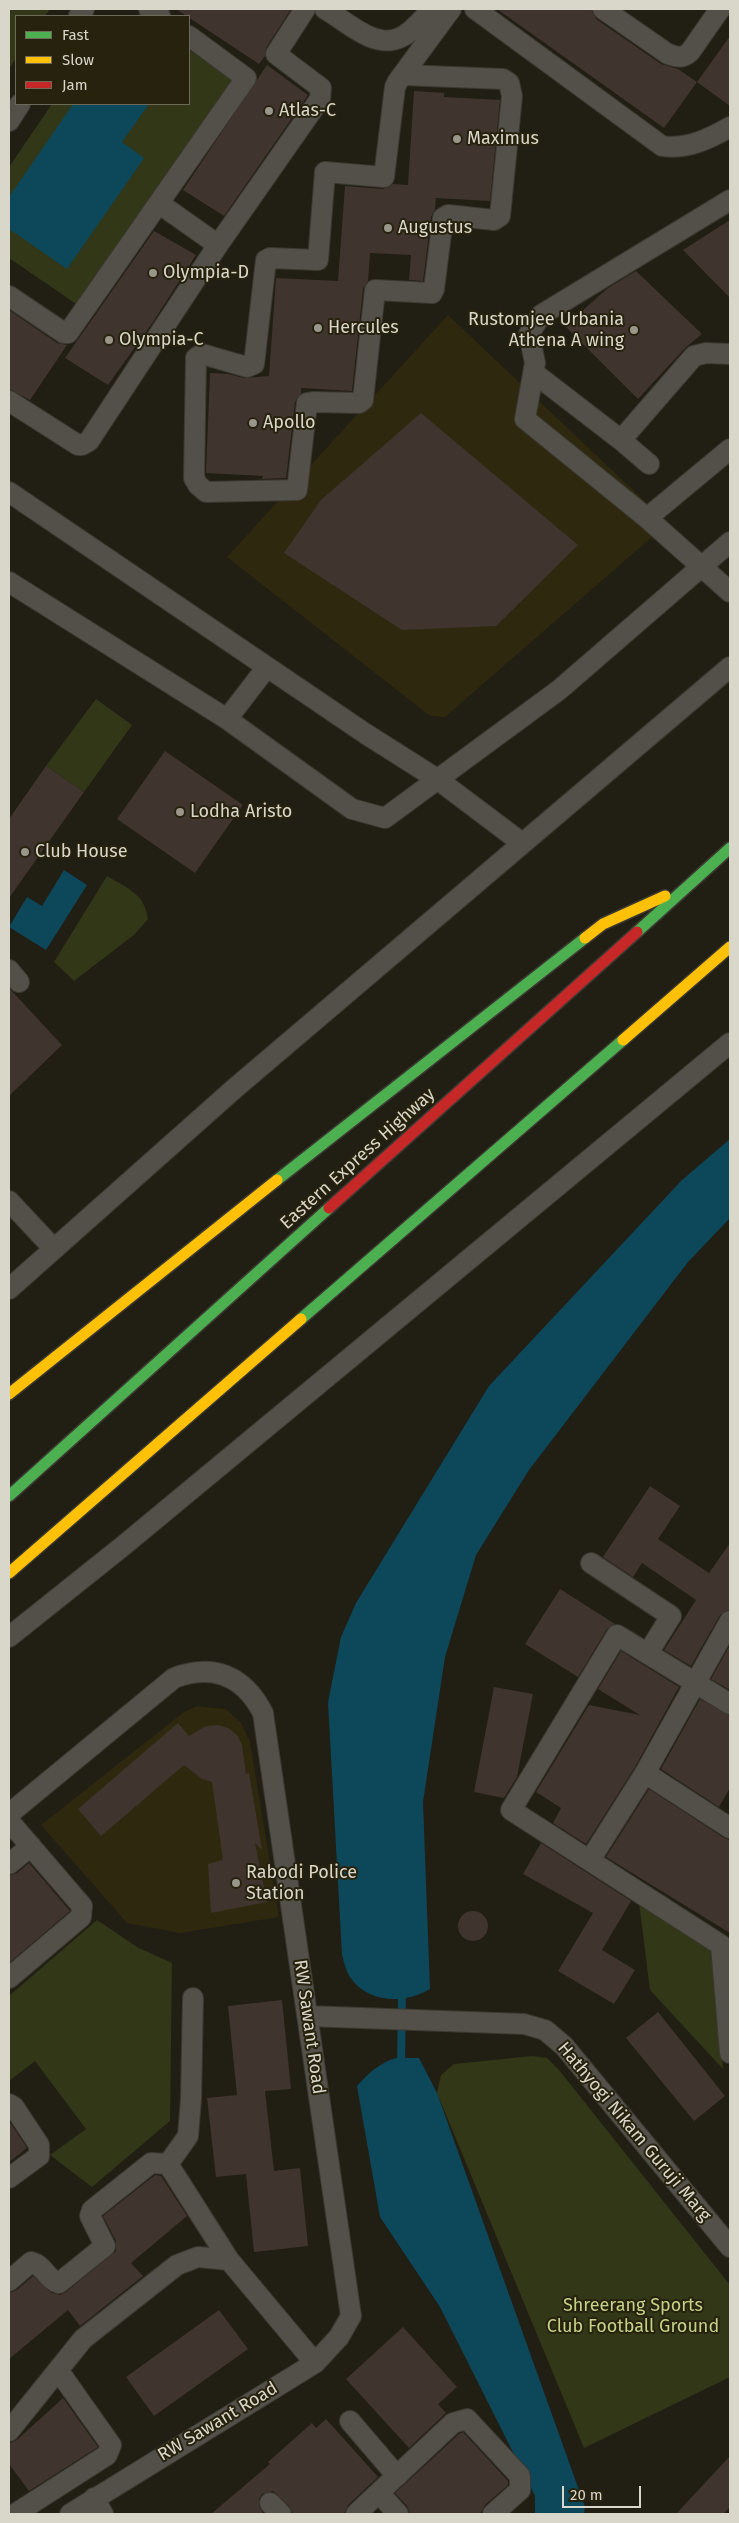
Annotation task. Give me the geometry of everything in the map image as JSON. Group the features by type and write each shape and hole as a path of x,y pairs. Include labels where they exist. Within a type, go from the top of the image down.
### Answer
{"highway":[{"name":"Eastern Express Highway","path":"9,1496 730,848"},
{"path":"9,1394 129,1296 603,924 688,885"},
{"path":"9,1572 730,947"}],"street":[{"path":"9,400 78,445 86,444 218,245 321,95 321,88 276,54 305,9"},
{"path":"325,9 377,40 400,38 432,9"},
{"path":"403,74 503,79 509,83 512,96 500,216 494,220 448,215 443,218 432,293 375,290 364,397 359,403 307,403 297,490 206,492 198,485 194,478 196,358 202,354 247,367 254,364 266,260 270,258 318,260 325,172 384,178 395,87 403,74 451,9"},
{"path":"475,9 662,146 674,148 688,146 730,127"},
{"path":"603,9 668,54 678,58 690,52 720,9"},
{"path":"9,296 64,333 68,333 160,204 246,78 190,37"},
{"path":"9,120 19,105"},
{"path":"730,200 541,315 529,334 535,363 525,420 646,518 730,592"},
{"path":"160,204 218,245"},
{"path":"621,440 694,356 706,353 730,354"},
{"path":"534,374 621,440 649,464"},
{"path":"646,518 730,449"},
{"path":"9,492 366,734 437,779 522,843"},
{"path":"9,582 227,719 352,810 385,818 559,690 730,542"},
{"path":"227,719 267,667"},
{"path":"9,1289 234,1089 730,667"},
{"path":"9,1637 123,1546 730,1043"},
{"path":"9,1201 54,1249"},
{"path":"591,1563 672,1616 648,1653"},
{"path":"590,1860 644,1773 730,1621"},
{"path":"730,1704 617,1635 511,1810 725,1946 730,2053"},
{"name":"RW Sawant Road","path":"9,1814 174,1678 188,1673 204,1671 219,1673 234,1679 256,1699 263,1713 351,2316 339,2336 315,2363 98,2506 70,2514"},
{"path":"644,1773 730,1828"},
{"path":"9,1821 82,1906 81,1917 9,1978"},
{"path":"9,1864 31,1846"},
{"path":"168,2164 188,2136 191,2099 193,1998"},
{"name":"Hathyogi Nikam Guruji Marg","path":"307,2016 524,2024 545,2030 564,2046 730,2246"},
{"path":"9,2104 14,2107 39,2145 39,2156 9,2178"},
{"path":"9,2281 31,2262 37,2264 55,2282 59,2283 105,2246 90,2216 92,2210 151,2163 168,2164"},
{"path":"168,2164 230,2260 315,2363"},
{"path":"9,2431 83,2339 177,2265 198,2257 230,2260"},
{"path":"15,2514 108,2455 111,2445 58,2370"},
{"path":"356,2514 453,2423 466,2419 520,2476 520,2490 493,2514"},
{"path":"350,2420 397,2476"},
{"path":"379,2493 398,2514"}],"shaded area":[{"path":"448,315 668,523 445,717 430,716 227,557"},
{"path":"197,1706 226,1709 241,1723 250,1742 279,1917 180,1933 127,1923 41,1825 184,1712"}],"green space":[{"path":"9,9 50,9 46,15 15,15 15,60 9,69"},
{"path":"190,51 236,82 82,308 9,258 9,167 51,105 190,105"},
{"path":"96,699 132,725 84,792 46,766"},
{"path":"107,876 128,888 139,898 146,910 148,919 135,934 74,981 54,962"},
{"path":"639,1902 712,1949 723,2069 650,1990"},
{"path":"97,1920 137,1947 172,1963 170,2121 92,2187 50,2155 86,2129 35,2061 9,2081 9,1996"},
{"name":"Shreerang Sports Club Football Ground","path":"532,2056 547,2058 559,2070 730,2285 730,2377 584,2448 437,2093 441,2075 454,2064"}],"water":[{"path":"72,105 148,105 122,142 144,158 67,269 9,229 9,197"},
{"path":"64,870 87,885 46,950 9,927 27,897 42,906"},
{"path":"730,1139 730,1218 688,1262 529,1470 476,1555 445,1657 423,1802 430,1989 420,1994 398,1999 377,1997 358,1986 350,1977 342,1955 328,1702 341,1637 356,1603 489,1386 682,1180"},
{"path":"396,2058 419,2058 437,2093 585,2507 584,2514 535,2514 535,2496 440,2307 380,2217 357,2086 375,2069"}],"building":[{"path":"176,9 291,9 266,48 265,56 259,64 190,18 190,15 185,15"},
{"path":"497,9 591,9 596,19 661,64 678,69 697,82 664,128"},
{"path":"730,36 730,106 697,82"},
{"path":"267,65 308,95 224,216 183,190"},
{"path":"414,91 444,93 444,97 500,100 490,201 436,198 435,209 431,217 423,281 409,280 411,255 370,253 368,281 363,289 352,391 301,388 301,394 295,402 286,478 262,479 263,476 206,473 210,373 228,374 244,378 269,376 276,278 338,281 345,186 383,189 393,184 408,185"},
{"path":"730,220 730,298 683,250"},
{"path":"154,231 196,255 153,322 108,385 65,358"},
{"name":"Rustomjee Urbania Athena A wing","path":"636,271 702,334 685,348 638,399 565,326 608,288"},
{"path":"9,310 57,343 67,345 30,400 9,389"},
{"path":"421,413 578,545 496,626 402,630 284,553 321,500"},
{"name":"Lodha Aristo","path":"165,751 243,805 195,873 117,819"},
{"name":"Club House","path":"46,766 84,792 9,898 9,819"},
{"path":"9,988 62,1045 9,1096"},
{"path":"650,1486 680,1506 658,1539 709,1573 730,1543 730,1609 720,1615 691,1666 664,1650 696,1600 642,1563 633,1577 603,1557"},
{"path":"560,1589 615,1624 607,1629 578,1677 525,1644"},
{"path":"730,1645 730,1690 711,1679"},
{"path":"621,1651 679,1687 635,1767 586,1844 553,1823 561,1808 536,1792 589,1705 640,1715 598,1689"},
{"path":"494,1687 533,1694 517,1777 504,1798 474,1792"},
{"path":"700,1699 730,1716 730,1788 719,1807 661,1769"},
{"path":"178,1723 189,1736 206,1726 218,1725 228,1728 237,1735 242,1745 246,1774 249,1773 262,1850 255,1843 267,1902 211,1913 208,1864 223,1860 212,1782 202,1779 184,1765 101,1836 78,1809"},
{"path":"649,1789 724,1838 730,1840 730,1933 606,1857"},
{"path":"541,1843 631,1901 602,1950 635,1970 614,2004 558,1971 593,1913 523,1874"},
{"path":"29,1863 70,1911 9,1963 9,1876 17,1873"},
{"path":"473,1911 484,1915 488,1926 484,1937 473,1941 462,1937 458,1926 462,1915"},
{"path":"282,2000 291,2089 265,2091 274,2171 300,2168 308,2246 254,2252 246,2174 216,2177 207,2098 237,2095 228,2006"},
{"path":"658,2012 725,2096 694,2121 626,2038"},
{"path":"9,2121 27,2148 9,2162"},
{"path":"155,2175 161,2176 187,2216 131,2263 143,2276 80,2326 68,2310 9,2359 9,2293 17,2290 33,2276 50,2292 60,2295 66,2292 116,2251 116,2241 103,2216"},
{"path":"219,2310 248,2349 154,2416 126,2377"},
{"path":"403,2327 457,2387 438,2404 446,2413 409,2448 346,2379"},
{"path":"63,2398 98,2447 29,2491 9,2464 9,2444 18,2439"},
{"path":"326,2419 378,2477 348,2505 344,2514 293,2514 289,2506 273,2491 262,2494 259,2499 259,2507 264,2514 211,2514 270,2464 268,2462 312,2423 316,2428"},
{"path":"463,2432 508,2481 508,2485 485,2505 480,2514 410,2514 407,2506 395,2493"},
{"path":"730,2456 730,2507 723,2514 676,2514"}],"waterway":[{"path":"401,2068 402,1990"}],"traffic: fast":[{"path":"637,932 730,848"},
{"path":"277,1180 585,938"},
{"path":"301,1319 623,1040"},
{"path":"9,1496 329,1208"}],"traffic: slow":[{"path":"585,938 603,924 665,896"},
{"path":"623,1040 730,947"},
{"path":"9,1394 277,1180"},
{"path":"9,1573 301,1319"}],"traffic: jam":[{"path":"329,1208 637,932"}],"place":[{"name":"Atlas-C","path":"269,111"},
{"name":"Maximus","path":"457,139"},
{"name":"Augustus","path":"388,228"},
{"name":"Olympia-D","path":"153,273"},
{"name":"Hercules","path":"318,328"},
{"name":"Rustomjee Urbania Athena A wing","path":"634,330"},
{"name":"Olympia-C","path":"109,340"},
{"name":"Apollo","path":"253,423"},
{"name":"Lodha Aristo","path":"180,812"},
{"name":"Club House","path":"25,852"},
{"name":"Rabodi Police Station","path":"236,1883"}]}
